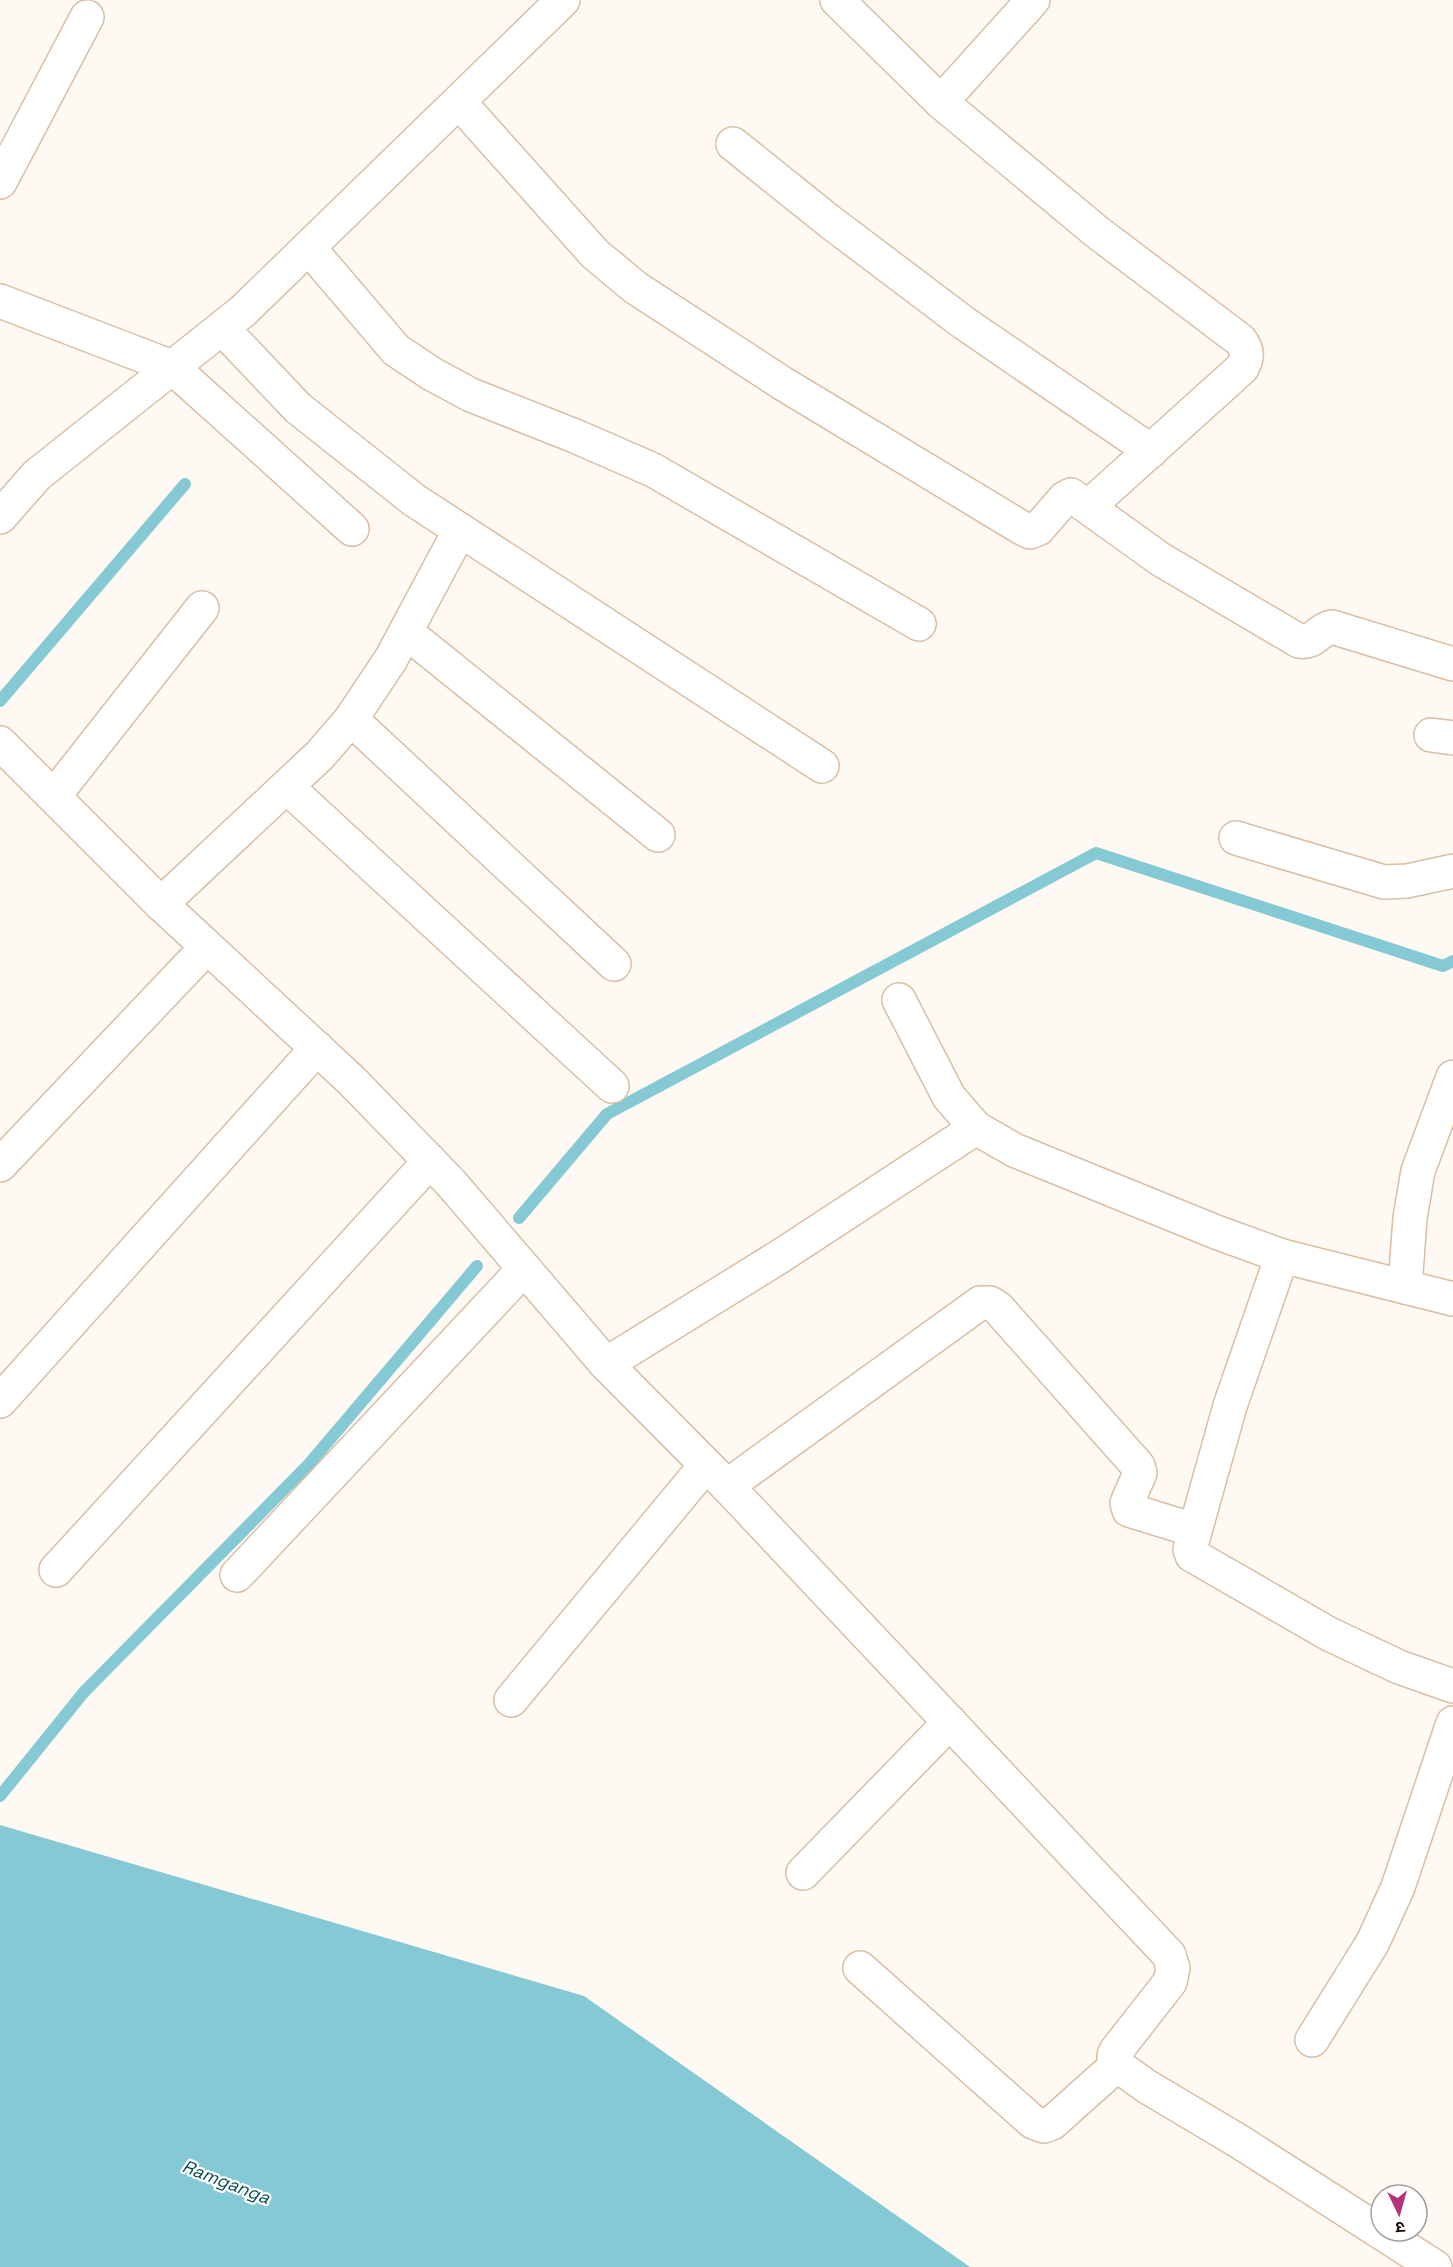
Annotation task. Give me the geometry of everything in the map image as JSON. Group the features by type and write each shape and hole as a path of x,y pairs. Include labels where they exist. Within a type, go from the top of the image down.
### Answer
{"street":[{"path":"0,517 37,475 243,311 563,0"},
{"path":"941,102 1034,0"},
{"path":"847,3 941,102 1097,232 1240,340 1246,348 1247,358 1242,368 1088,507"},
{"path":"0,182 87,17"},
{"path":"459,102 595,254 636,288 782,383 1022,528 1030,532 1038,529 1065,498 1071,495 1160,559 1299,641 1314,640 1320,632 1332,627 1453,664"},
{"path":"733,144 829,221 964,323 1151,451"},
{"path":"309,248 396,351 432,374 471,395 653,470 919,624"},
{"path":"0,301 172,368 351,529"},
{"path":"222,328 298,408 414,500 822,766"},
{"path":"161,904 320,755 351,719 391,659 460,530"},
{"path":"54,796 202,608"},
{"path":"406,632 658,834"},
{"path":"351,719 614,964"},
{"path":"0,742 161,904 352,1081 430,1161 606,1364 716,1475 1169,1955 1173,1968 1170,1982 1116,2051 1114,2056 1117,2065 1146,2086 1240,2142 1435,2267"},
{"path":"287,787 612,1086"},
{"path":"1236,838 1384,882 1407,881 1453,871"},
{"path":"0,1166 207,947"},
{"path":"899,999 949,1097 976,1128 1014,1150 1281,1256 1453,1299"},
{"path":"0,1401 317,1048"},
{"path":"1405,1287 1410,1218 1418,1171 1453,1077"},
{"path":"606,1364 779,1257 976,1128"},
{"path":"56,1570 430,1161"},
{"path":"1281,1256 1230,1406 1190,1550 1192,1555 1329,1634 1399,1667 1453,1686"},
{"path":"237,1575 524,1269"},
{"path":"511,1700 716,1475 980,1303 990,1303 998,1308 1138,1466 1140,1473 1127,1503 1129,1510 1194,1530"},
{"path":"802,1873 950,1722"},
{"path":"1311,2040 1373,1942 1398,1887 1453,1723"},
{"path":"860,1968 1033,2122 1044,2126 1052,2123 1117,2065"}],"water":[{"name":"Ramganga","path":"0,1825 584,1996 970,2267 0,2267"}],"waterway":[{"path":"0,701 185,484"},
{"path":"519,1218 607,1114 1096,853 1443,966 1453,961"},
{"path":"0,1796 84,1692 309,1464 477,1266"}]}
